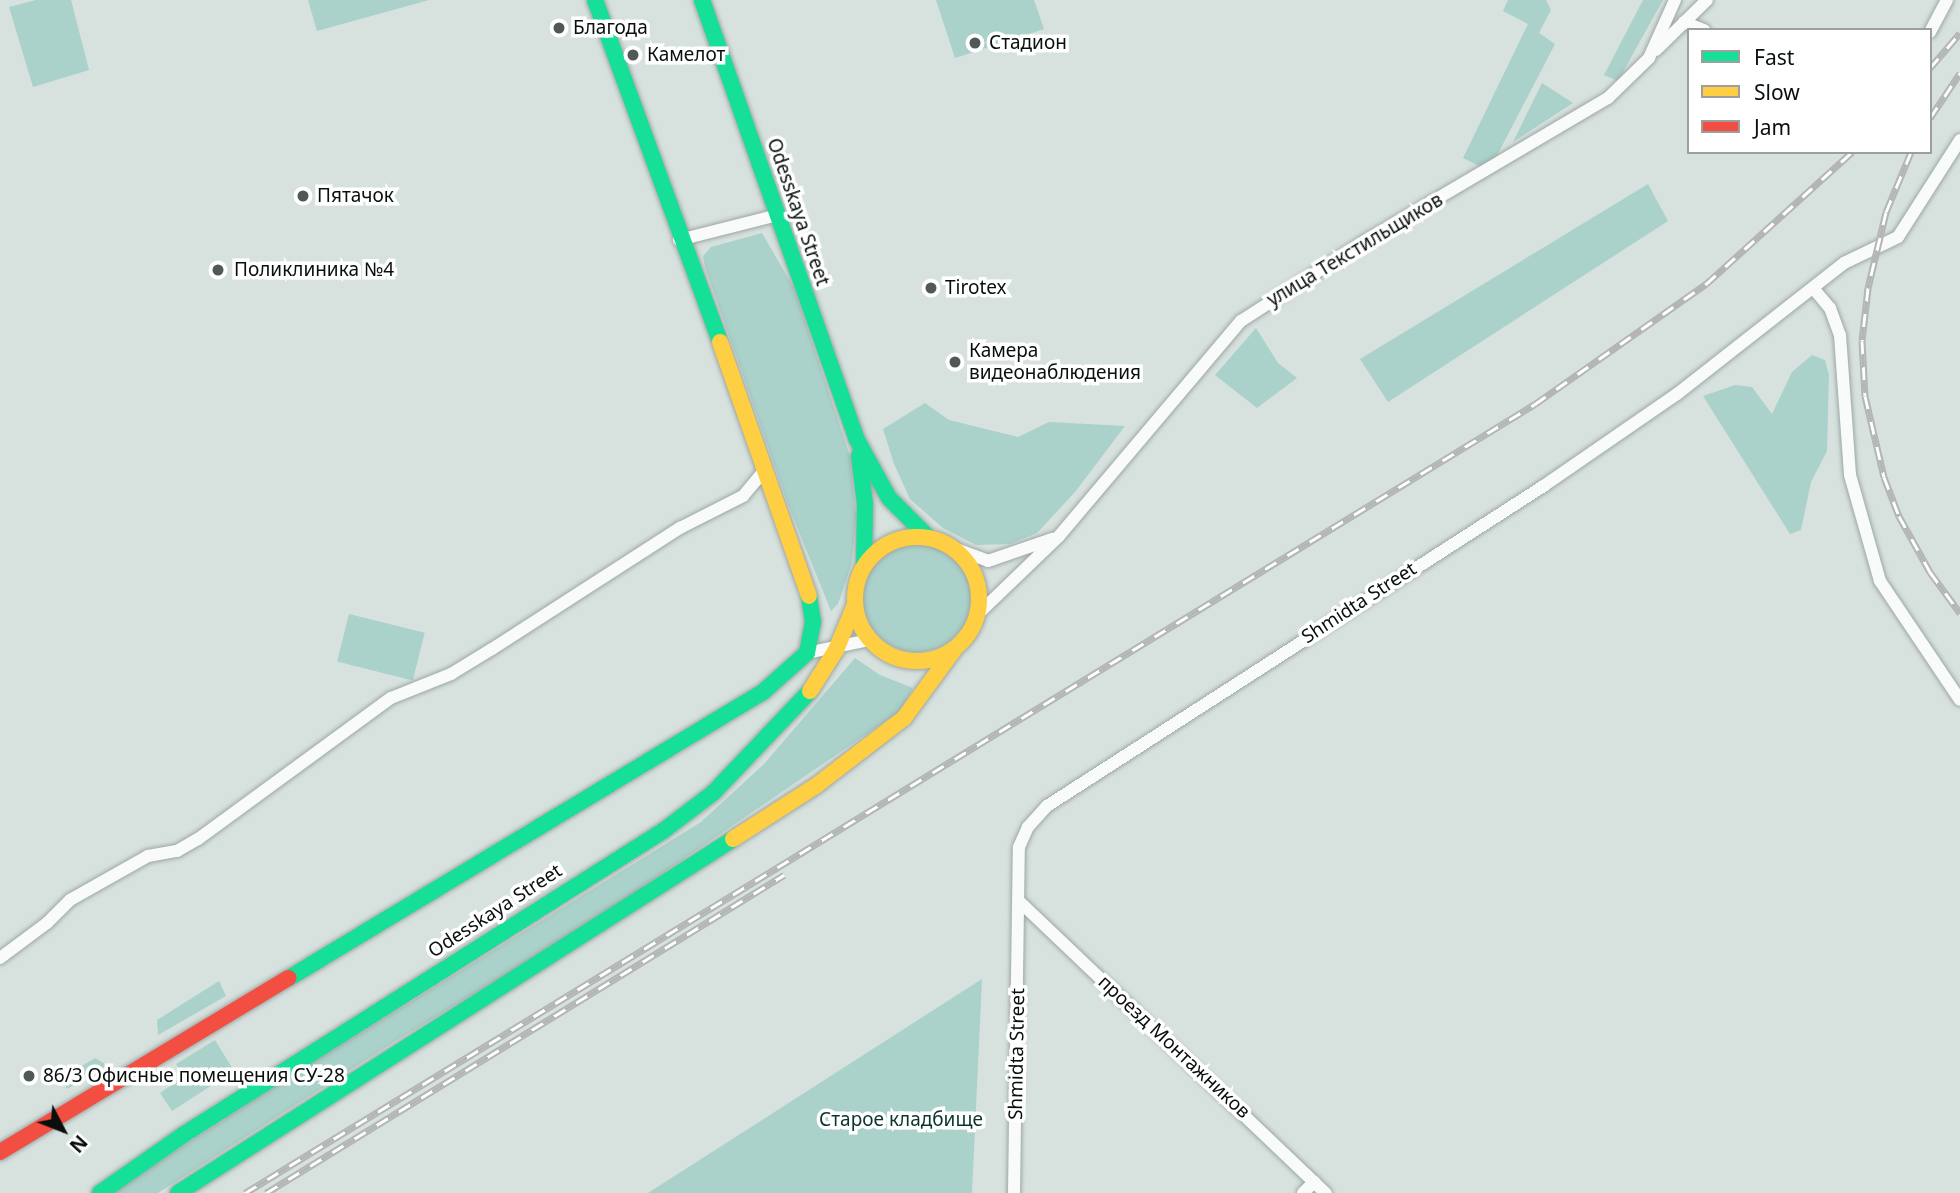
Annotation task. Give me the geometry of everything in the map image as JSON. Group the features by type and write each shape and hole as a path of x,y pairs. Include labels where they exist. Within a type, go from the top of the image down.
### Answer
{"main road":[{"path":"0,1152 763,692 807,653 813,622 811,598 766,469 679,240 596,0"},
{"name":"Odesskaya Street","path":"702,0 856,438"},
{"path":"178,1193 799,798 904,718 969,634 978,614 976,577 953,548 929,538 890,498 856,438"},
{"path":"856,438 865,505 864,565 856,585 854,607 869,640 900,660 919,662 954,650"},
{"path":"864,565 900,539 929,538"},
{"name":"Odesskaya Street","path":"100,1193 183,1135 690,811 734,774 788,716 836,650 854,607"}],"street":[{"name":"улица Текстильщиков","path":"978,614 1059,536 1241,321 1366,241 1588,112 1648,58 1675,0"},
{"path":"1648,58 1707,0"},
{"path":"1932,28 1947,0"},
{"path":"1684,23 1698,28"},
{"name":"Shmidta Street","path":"1014,1193 1021,903 1019,847 1028,827 1047,806 1545,485 1678,394 1844,263 1898,237 1960,140"},
{"path":"679,240 778,215"},
{"path":"1813,288 1830,308 1840,335 1850,475 1880,581 1960,699"},
{"path":"0,958 47,923 70,900 148,856 177,851 198,839 391,698 443,678 680,528 743,496 766,469"},
{"path":"953,548 988,561 1059,536"},
{"path":"807,653 836,650 869,640"},
{"name":"проезд Монтажников","path":"1021,903 1190,1059 1326,1193"},
{"path":"1303,1193 1314,1182"}],"green space":[{"path":"36,0 71,0 89,70 33,87 9,7"},
{"path":"308,0 429,0 317,31"},
{"name":"Стадион","path":"936,0 1034,0 1044,29 955,58"},
{"path":"1508,0 1546,0 1551,10 1539,33 1555,44 1489,171 1463,158 1528,24 1503,11"},
{"path":"1643,0 1663,0 1618,81 1604,75"},
{"path":"1542,83 1573,103 1513,142"},
{"path":"1648,184 1668,221 1388,402 1360,359"},
{"path":"762,233 794,288 850,456 856,518 852,563 838,604 831,611 788,504 705,267 703,256 711,247"},
{"path":"1256,328 1278,363 1297,378 1257,408 1215,375"},
{"path":"1812,355 1825,360 1829,375 1827,451 1811,482 1801,530 1790,534 1703,396 1735,385 1752,387 1772,414 1792,372"},
{"path":"925,403 949,420 1018,437 1049,422 1125,426 1075,492 1037,533 1010,544 976,545 943,528 910,499 894,464 883,429"},
{"path":"917,544 938,548 955,560 967,577 971,598 967,619 955,636 938,648 917,652 896,648 879,636 867,619 863,598 867,577 879,560 896,548"},
{"path":"349,614 425,633 413,680 337,662"},
{"path":"855,658 880,675 913,688 899,712 578,931 394,1042 158,1193 111,1193 283,1081 701,822 764,764"},
{"name":"Старое кладбище","path":"982,979 972,1193 648,1193"},
{"path":"219,981 226,996 158,1035 157,1020"},
{"path":"215,1040 234,1071 172,1111 160,1093 183,1077 176,1064"},
{"path":"95,1058 107,1065 67,1089 62,1078"}],"railway":[{"path":"1932,66 1960,33"},
{"path":"1932,115 1960,73"},
{"path":"245,1193 1535,404 1706,284 1850,154"},
{"path":"1910,154 1886,212 1868,288 1862,341 1865,396 1884,477 1899,516 1930,572 1960,613"},
{"path":"266,1193 784,875"}],"traffic: fast":[{"path":"595,0 720,342"},
{"path":"702,0 856,438 889,498 929,538"},
{"path":"859,456 865,504 864,565"},
{"path":"289,978 763,692 807,653 813,622 809,596"},
{"path":"100,1193 183,1135 663,831 713,793 810,691"},
{"path":"178,1193 733,839"}],"traffic: slow":[{"path":"720,342 809,596"},
{"path":"917,537 941,541 961,555 975,575 979,599 975,623 961,643 941,657 917,661 893,657 873,643 859,623 855,599 859,575 873,555 893,541 917,537"},
{"path":"810,691 836,650 854,607"},
{"path":"733,839 817,785 904,718 954,650"}],"traffic: jam":[{"path":"0,1152 289,978"}],"place":[{"name":"Благода","path":"559,28"},
{"name":"Стадион","path":"975,43"},
{"name":"Камелот","path":"633,55"},
{"name":"Пятачок","path":"303,196"},
{"name":"Поликлиника №4","path":"218,270"},
{"name":"Tirotex","path":"931,288"},
{"name":"Камера видеонаблюдения","path":"955,362"},
{"name":"86/3 Офисные помещения СУ-28","path":"29,1076"}]}
